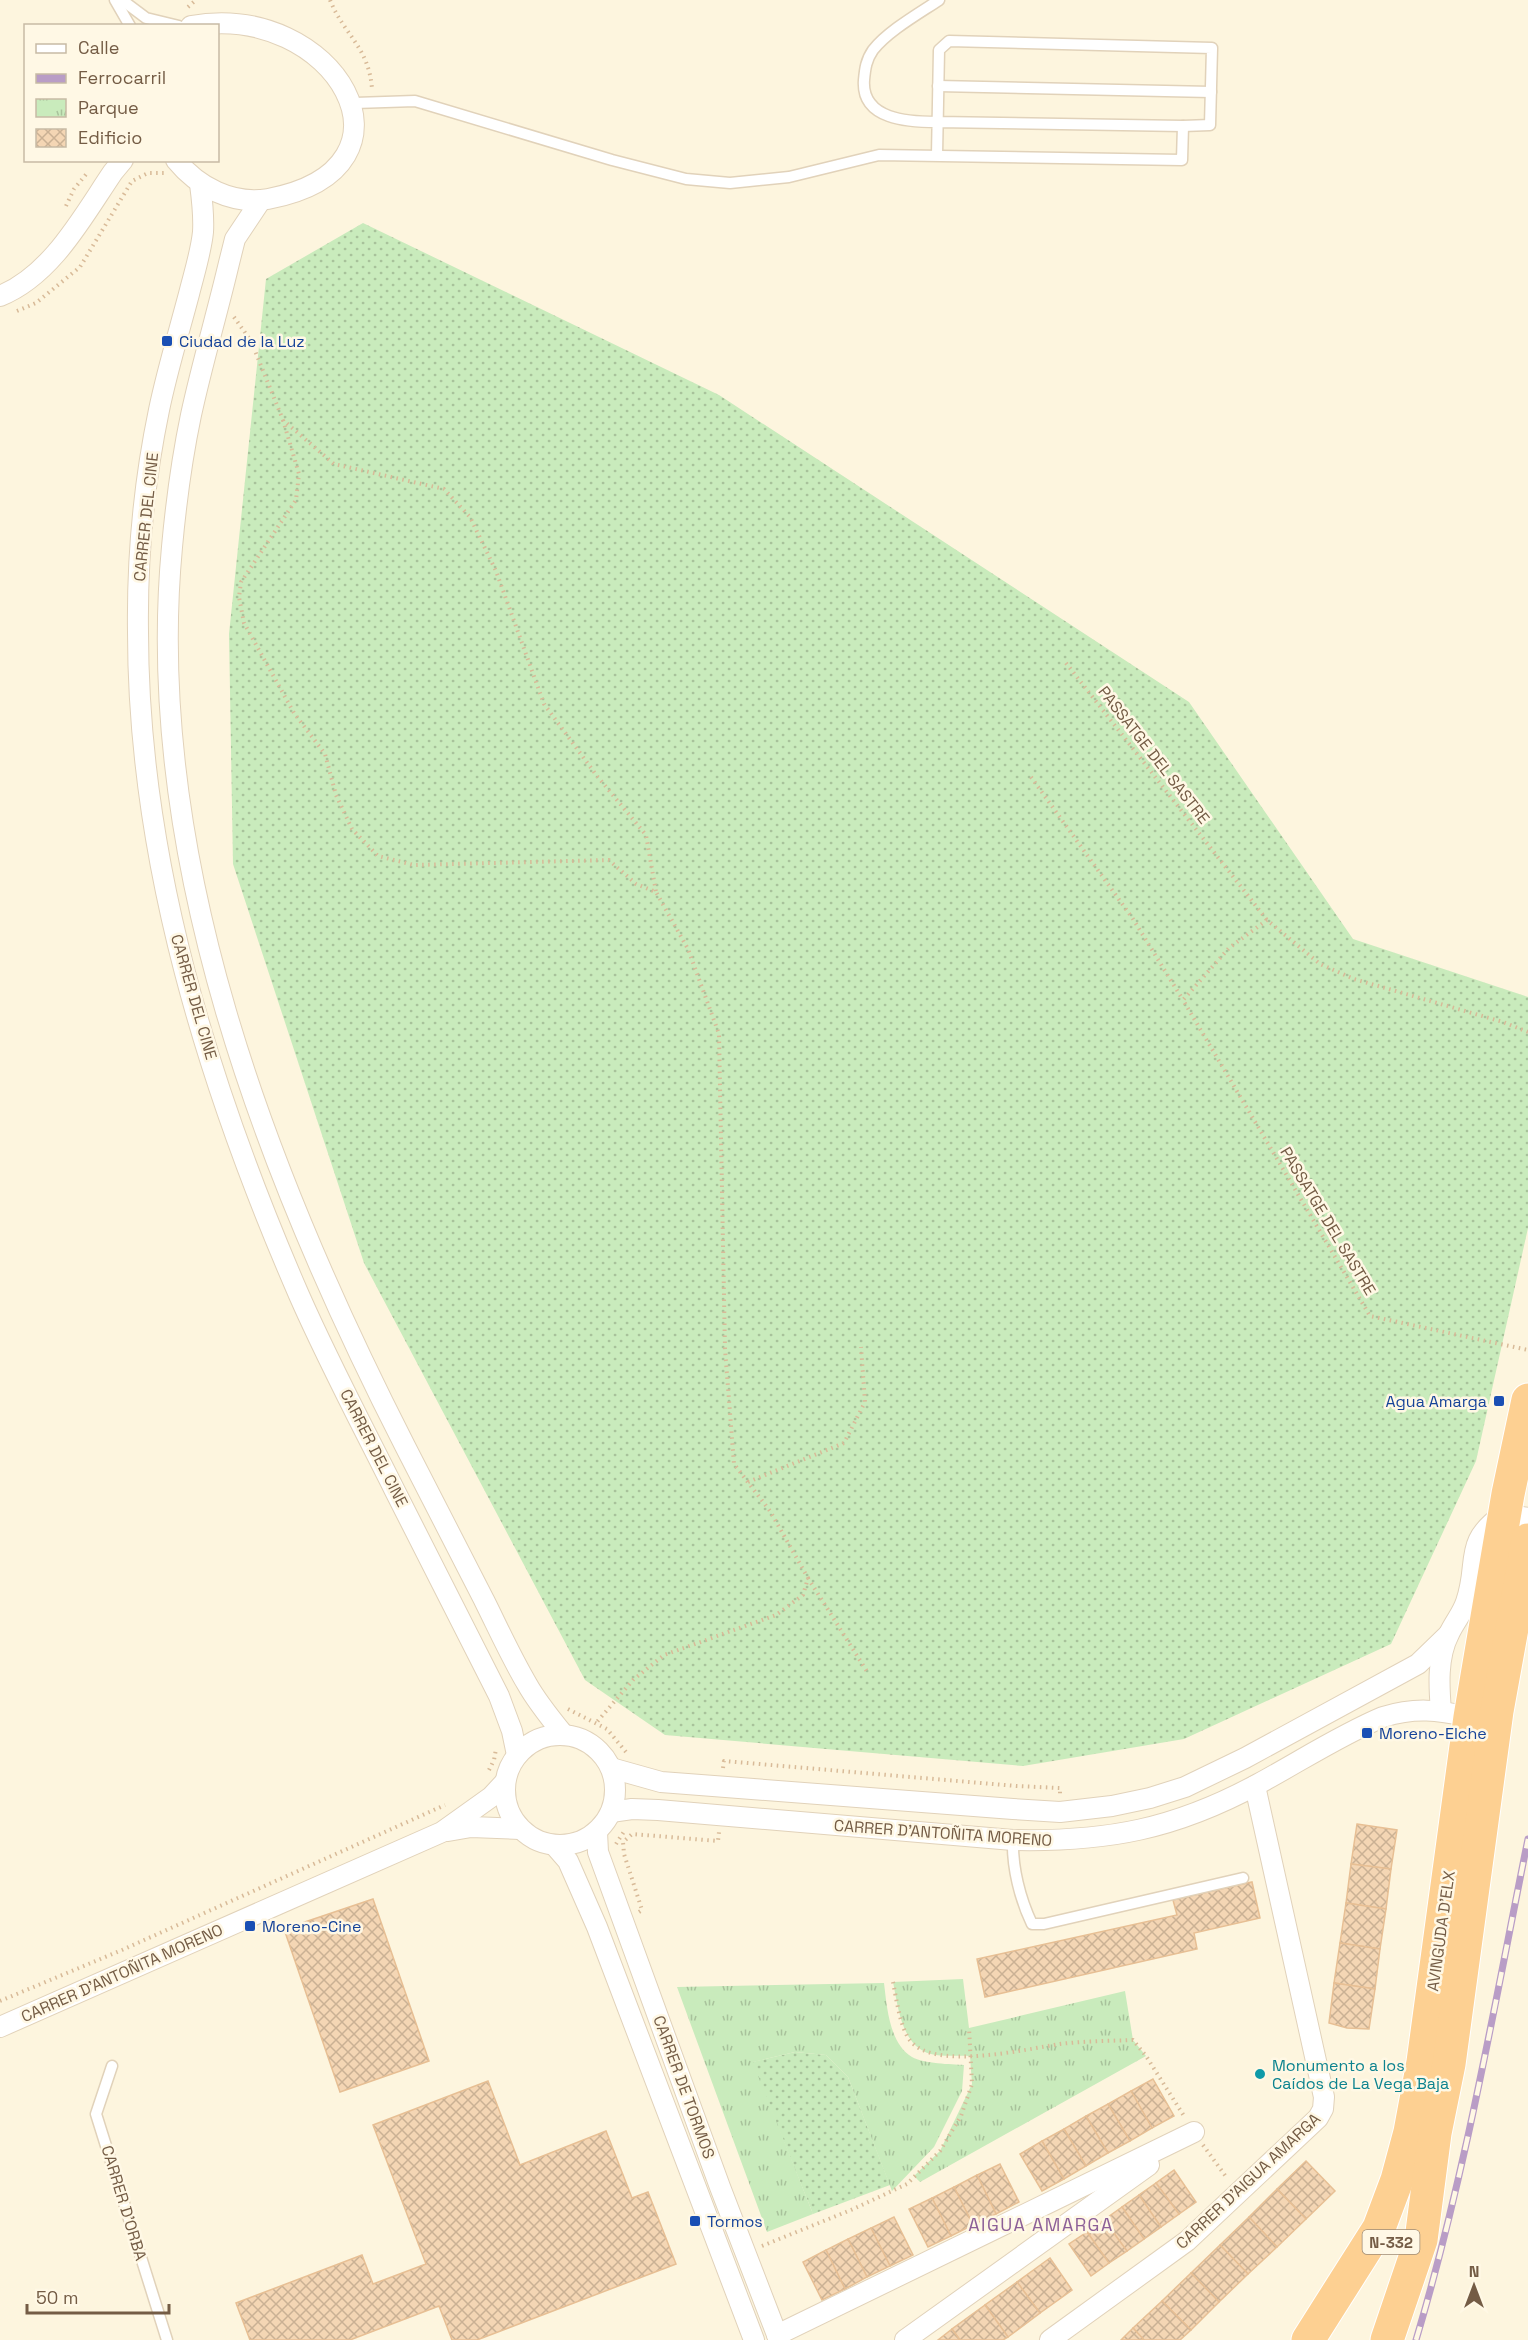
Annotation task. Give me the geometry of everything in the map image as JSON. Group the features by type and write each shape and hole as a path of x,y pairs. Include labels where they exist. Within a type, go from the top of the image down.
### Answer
{"highway":[{"name":"AVINGUDA D'ELX","path":"1314,2337 1379,2228 1397,2180 1410,2132 1423,2062 1469,1713 1516,1516 1528,1400"},
{"name":"AVINGUDA D'ELX","path":"1435,2133 1449,2064 1469,1713 1528,1540"},
{"name":"N-332","path":"1314,2337 1346,2312 1396,2233 1414,2194 1435,2133"},
{"path":"1387,2340 1421,2240 1435,2133"}],"street":[{"path":"194,24 206,15 227,6"},
{"path":"178,162 200,184 219,194 240,199 261,200 293,192 308,185 327,170 342,150 364,103 347,64"},
{"path":"0,296 12,291 50,261 123,162"},
{"name":"CARRER DEL CINE","path":"200,184 203,233 159,410 141,547 138,630 139,703 150,808 166,899 221,1091 257,1192 300,1297 363,1428 499,1696 512,1731 517,1755"},
{"name":"CARRER DEL CINE","path":"261,200 235,239 191,415 181,470 172,549 167,630 169,701 179,805 195,892 214,970 249,1081 284,1182 324,1275 390,1416 527,1684 564,1735"},
{"name":"AVINGUDA D'ELX","path":"1469,1713 1439,1690 1441,1660 1448,1635 1460,1617 1466,1601 1472,1558 1484,1530 1516,1516"},
{"path":"1469,1713 1512,1697 1517,1686 1528,1631"},
{"name":"CARRER D'ANTOÑITA MORENO","path":"611,1768 661,1782 715,1777 1060,1812 1121,1804 1185,1787 1245,1758 1418,1664 1448,1635"},
{"name":"CARRER D'ANTOÑITA MORENO","path":"611,1812 632,1809 658,1810 1013,1840 1061,1841 1114,1836 1157,1827 1194,1814 1255,1786 1383,1717 1404,1710 1421,1709 1469,1713"},
{"path":"564,1735 578,1738 592,1745 603,1755 611,1768 615,1790 611,1812 597,1832 570,1845 555,1846 530,1838 520,1829 510,1815 505,1799 504,1783 517,1755 530,1743 546,1737 564,1735"},
{"name":"CARRER D'ANTOÑITA MORENO","path":"0,2027 442,1832 491,1797 504,1783"},
{"name":"CARRER D'AIGUA AMARGA","path":"1050,2340 1187,2241 1318,2118 1323,2109 1324,2097 1255,1786"},
{"name":"CARRER D'ANTOÑITA MORENO","path":"442,1832 471,1827 520,1829"},
{"name":"CARRER DE TORMOS","path":"597,1832 598,1852 720,2187 778,2338"},
{"name":"CARRER DE TORMOS","path":"555,1846 568,1861 597,1927 754,2340"},
{"path":"778,2338 1194,2132"},
{"path":"905,2340 1194,2132"}],"lane":[{"path":"115,0 129,24"},
{"path":"122,0 146,18 170,24"},
{"path":"937,155 937,122 939,50 949,41 1212,48 1210,125 1183,126 937,122 900,121 879,112 867,100 863,85 865,65 873,50 900,27 939,0"},
{"path":"938,86 1211,92"},
{"path":"364,103 415,101 612,160 686,179 730,183 789,177 879,155 1182,160 1183,126"},
{"path":"1013,1840 1012,1858 1026,1912 1032,1924 1044,1924 1243,1878"},
{"name":"CARRER D'ORBA","path":"112,2066 96,2114 167,2340"}],"path":[{"path":"330,0 335,12 367,59 364,103"},
{"path":"61,215 74,189 92,168"},
{"path":"231,326 236,306"},
{"path":"233,316 250,341 283,420 299,474 296,500 241,582 239,597 244,622 258,651 294,712 325,754 336,795 352,829 378,856 414,866 609,860 636,884 656,892"},
{"path":"283,420 334,465 444,489 470,517 496,571 544,704 597,776 646,835 656,892 688,949 719,1034 725,1348 734,1464 770,1511 808,1578 868,1673"},
{"name":"PASSATGE DEL SASTRE","path":"1066,663 1267,920 1320,964 1354,979 1503,1022 1528,1032"},
{"name":"PASSATGE DEL SASTRE","path":"1031,777 1133,919 1370,1316 1528,1350"},
{"path":"1183,1000 1228,948 1267,920"},
{"path":"748,1482 844,1443 865,1402 861,1347"},
{"path":"596,1722 633,1680 664,1655 776,1615 803,1595 808,1578"},
{"path":"560,1701 567,1708 607,1729 624,1751 632,1755"},
{"path":"724,1761 1060,1788 1060,1796"},
{"path":"715,1777 735,1770"},
{"path":"1049,1794 1060,1796 1071,1793"},
{"path":"615,1846 628,1828"},
{"path":"619,1857 642,1923"},
{"path":"893,1982 909,2039 919,2048 931,2054 983,2057 1062,2044 1133,2040 1146,2056 1194,2132"},
{"path":"761,2247 907,2184 940,2151 961,2116 972,2084 969,2028"},
{"path":"1207,2150 1227,2178"},
{"path":"757,2236 765,2257"}],"green space":[{"path":"363,223 719,395 1189,702 1353,939 1528,997 1528,1228 1476,1461 1391,1644 1184,1739 1023,1766 665,1735 585,1680 364,1263 233,864 229,634 266,279"},
{"path":"963,1979 969,2028 1125,1991 1133,2040 1146,2056 920,2182 914,2176 940,2151 972,2084 970,2056 931,2054 921,2050 903,2025 893,1982"},
{"path":"884,1983 886,2003 898,2043 912,2057 923,2061 964,2065 962,2091 934,2147 892,2191 848,2077 826,2055 795,2052 753,2062 813,2214 767,2232 677,1987"},
{"path":"795,2052 826,2055 848,2077 890,2185 813,2214 752,2062"}],"building":[{"path":"1357,1824 1397,1830 1391,1869 1351,1864"},
{"path":"1351,1864 1391,1869 1386,1909 1346,1903"},
{"path":"1252,1882 1260,1918 1194,1933 1197,1949 985,1997 977,1959 1177,1915 1173,1900"},
{"path":"373,1899 429,2061 340,2092 284,1929"},
{"path":"1346,1903 1386,1909 1380,1949 1340,1943"},
{"path":"1340,1943 1380,1949 1375,1989 1334,1983"},
{"path":"1334,1983 1375,1989 1369,2029 1347,2028 1329,2023"},
{"path":"1153,2079 1174,2116 1152,2128 1131,2091"},
{"path":"488,2081 520,2165 606,2131 632,2198 648,2192 676,2264 477,2340 452,2340 439,2306 350,2340 250,2340 236,2303 362,2255 373,2284 426,2264 373,2125"},
{"path":"1131,2091 1152,2128 1130,2141 1108,2104"},
{"path":"1108,2104 1130,2141 1108,2153 1086,2116"},
{"path":"1086,2116 1108,2153 1086,2166 1064,2129"},
{"path":"1064,2129 1086,2166 1064,2179 1042,2141"},
{"path":"1042,2141 1064,2179 1042,2191 1020,2154"},
{"path":"1306,2161 1335,2191 1306,2219 1277,2189"},
{"path":"1000,2164 1019,2202 996,2214 977,2175"},
{"path":"1174,2170 1196,2202 1179,2214 1156,2183"},
{"path":"977,2175 996,2214 973,2225 954,2187"},
{"path":"1156,2183 1179,2214 1161,2227 1139,2195"},
{"path":"954,2187 973,2225 951,2236 932,2198"},
{"path":"1277,2189 1306,2219 1277,2247 1249,2217"},
{"path":"1139,2195 1161,2227 1144,2239 1122,2207"},
{"path":"932,2198 951,2236 928,2247 909,2209"},
{"path":"1122,2207 1144,2239 1127,2251 1104,2220"},
{"path":"894,2217 913,2255 890,2266 871,2228"},
{"path":"1249,2217 1277,2247 1248,2274 1220,2245"},
{"path":"1104,2220 1127,2251 1109,2263 1087,2232"},
{"path":"871,2228 890,2266 867,2277 848,2239"},
{"path":"1087,2232 1109,2263 1091,2276 1069,2244"},
{"path":"848,2239 867,2277 845,2289 826,2250"},
{"path":"1220,2245 1248,2274 1219,2302 1191,2273"},
{"path":"826,2250 845,2289 822,2300 803,2262"},
{"path":"1050,2258 1072,2290 1040,2313 1017,2282"},
{"path":"1191,2273 1219,2302 1191,2330 1162,2301"},
{"path":"1017,2282 1040,2313 1008,2337 985,2305"},
{"path":"1162,2301 1191,2330 1180,2340 1144,2340 1133,2328"},
{"path":"985,2305 1008,2337 1003,2340 960,2340 952,2329"},
{"path":"1133,2328 1144,2340 1121,2340"},
{"path":"952,2329 960,2340 938,2340"}],"railway":[{"path":"1416,2340 1464,2154 1528,1839"}],"place":[{"name":"Ciudad de la Luz","path":"167,341"},
{"name":"Agua Amarga","path":"1499,1401"},
{"name":"Moreno-Elche","path":"1367,1733"},
{"name":"Moreno-Cine","path":"250,1926"},
{"name":"Monumento a los Caídos de La Vega Baja","path":"1260,2074"},
{"name":"Tormos","path":"695,2221"}],"district":[{"name":"AIGUA AMARGA","path":"1041,2224"}]}
